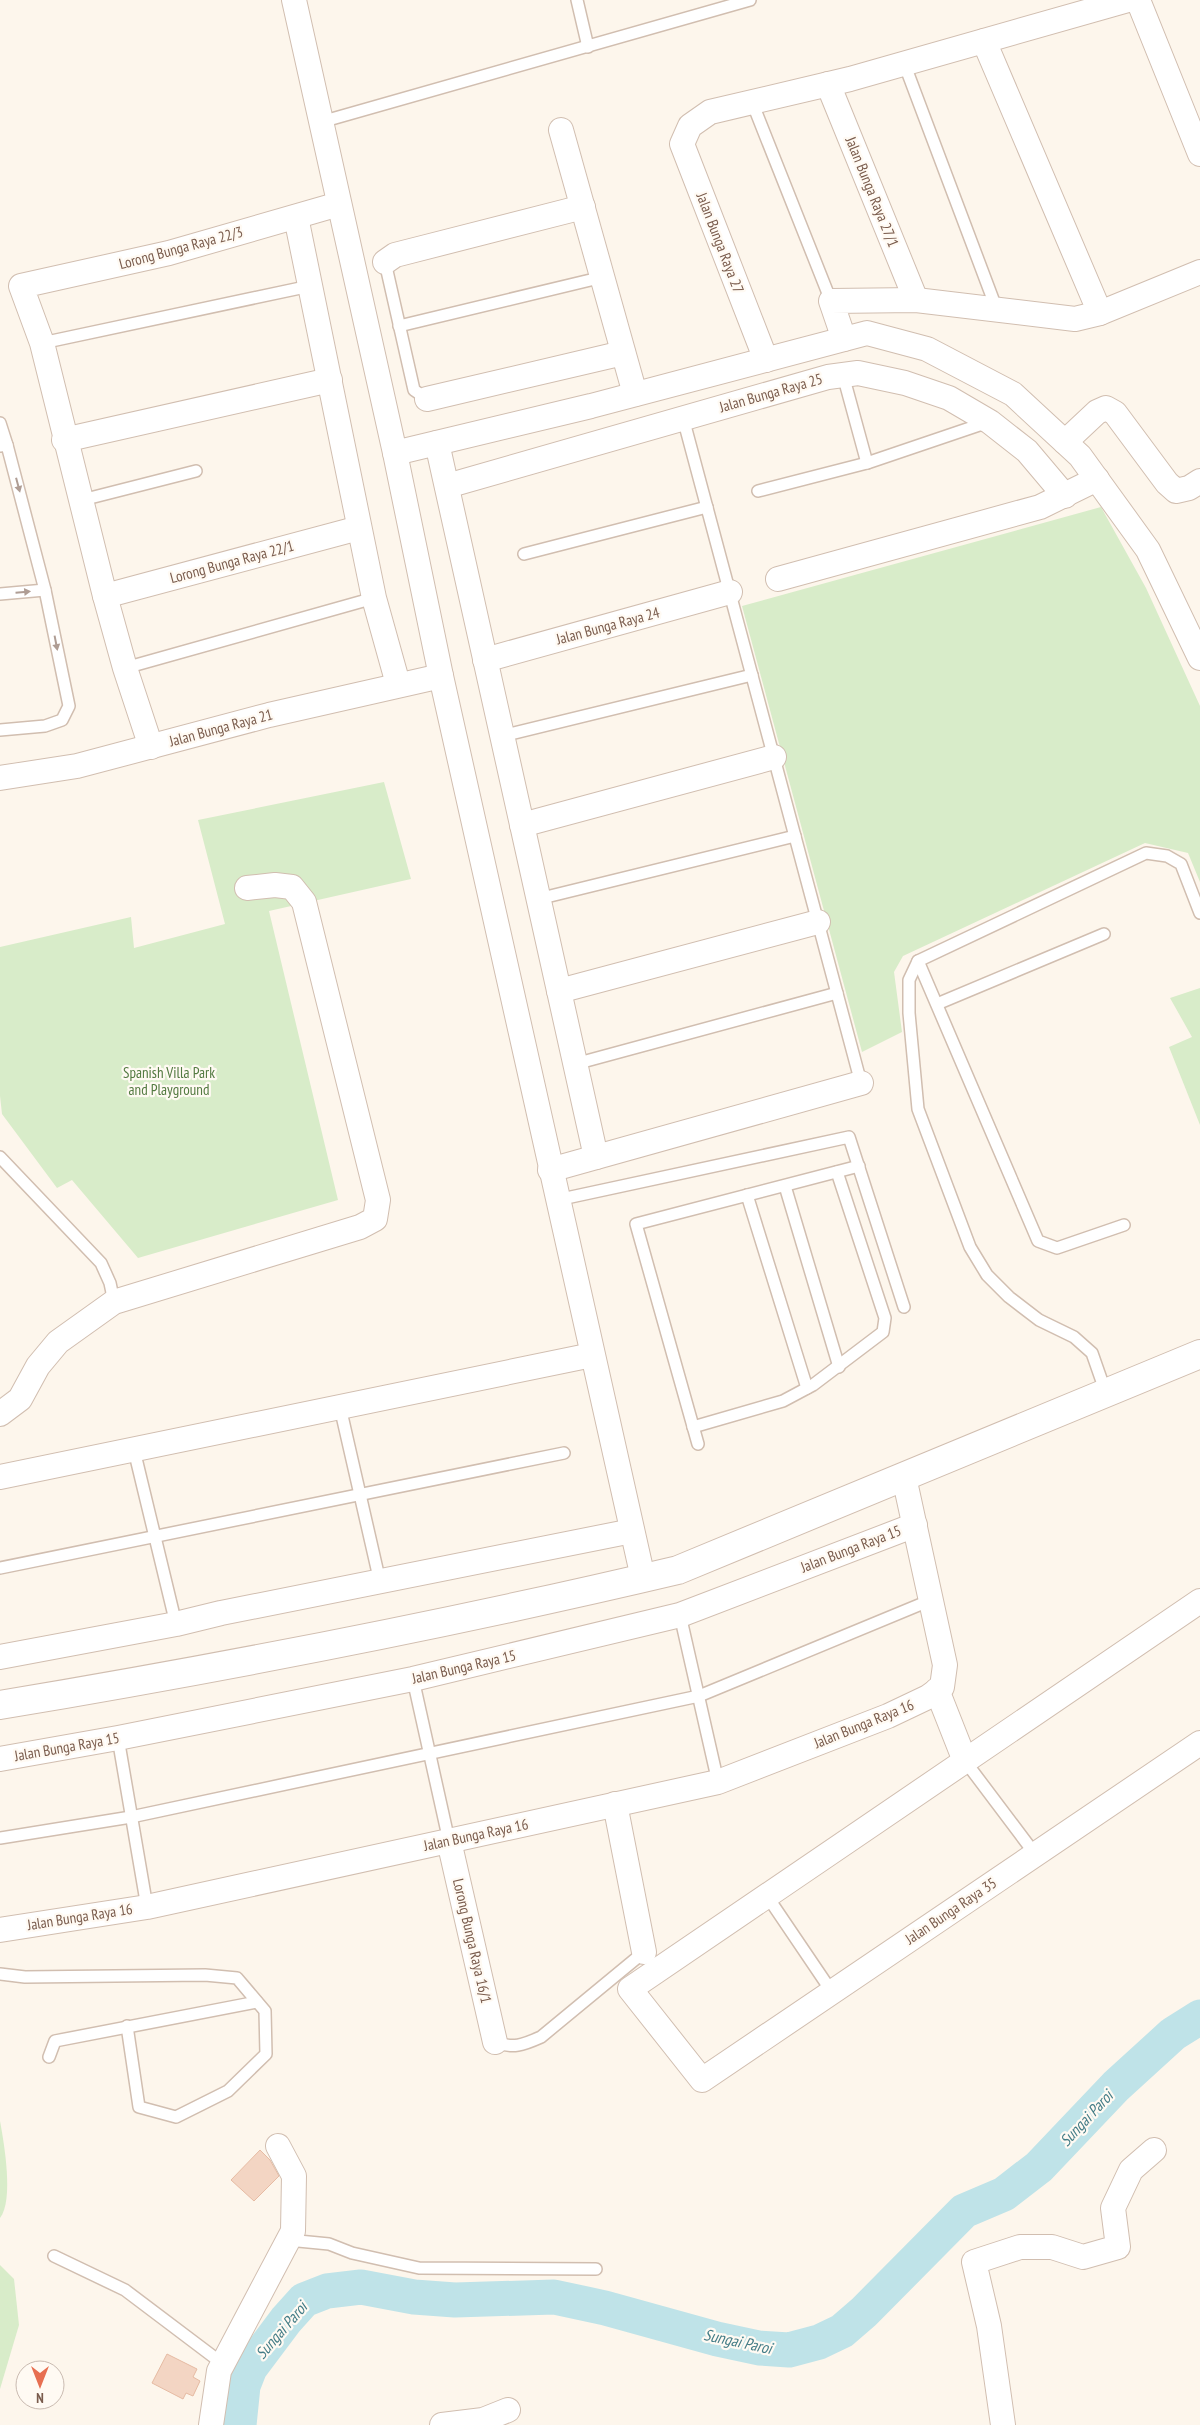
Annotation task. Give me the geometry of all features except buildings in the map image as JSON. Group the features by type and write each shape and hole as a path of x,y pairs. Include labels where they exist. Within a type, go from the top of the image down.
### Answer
{"street":[{"path":"294,0 395,453 440,676 643,1578"},
{"path":"752,102 828,84 1128,0"},
{"path":"1138,0 1200,154"},
{"path":"984,41 1100,313"},
{"name":"Jalan Bunga Raya 27/1","path":"828,84 916,300"},
{"name":"Jalan Bunga Raya 27","path":"752,102 710,112 690,126 682,144 766,360"},
{"path":"561,130 636,394"},
{"name":"Lorong Bunga Raya 22/3","path":"42,342 21,286 170,253 339,204"},
{"path":"385,262 395,255 583,207"},
{"path":"296,217 374,598 398,684"},
{"path":"844,339 831,301 916,300 1075,319 1100,313 1200,272"},
{"path":"395,453 636,394 866,334 927,349 1013,394 1080,456 1148,550 1191,614 1200,658"},
{"path":"42,342 64,440 82,500 105,596 125,668 151,747"},
{"path":"426,399 439,398 623,353"},
{"name":"Jalan Bunga Raya 25","path":"447,486 828,377 858,373 905,383 948,398 990,422 1027,451 1065,496"},
{"path":"64,440 330,380"},
{"path":"1065,442 1097,412 1106,408 1115,413 1167,483 1176,491 1189,488 1200,481"},
{"path":"437,443 596,1157"},
{"path":"778,579 1040,507 1097,479"},
{"name":"Lorong Bunga Raya 22/1","path":"105,596 359,528"},
{"name":"Jalan Bunga Raya 24","path":"486,660 730,592"},
{"name":"Jalan Bunga Raya 21","path":"0,778 77,766 269,715 398,684 440,676"},
{"path":"522,825 774,757"},
{"path":"0,1414 20,1399 38,1366 58,1342 114,1302 351,1230 375,1219 378,1200 304,902 292,887 275,885 247,888"},
{"path":"559,991 818,922"},
{"path":"550,1170 861,1083"},
{"path":"0,1705 196,1672 678,1570 1200,1354"},
{"path":"0,1477 592,1356"},
{"path":"904,1477 945,1666 942,1686 937,1690 966,1761"},
{"name":"Jalan Bunga Raya 15","path":"0,1758 118,1738 413,1679 680,1615 915,1525"},
{"path":"0,1657 176,1624 632,1531"},
{"path":"767,1896 1200,1601"},
{"name":"Jalan Bunga Raya 16","path":"0,1930 147,1907 718,1782 888,1716 928,1697 937,1690"},
{"name":"Jalan Bunga Raya 35","path":"767,1896 630,1989 702,2080 1200,1743"},
{"path":"615,1804 644,1952"},
{"name":"Lorong Bunga Raya 16/1","path":"449,1841 495,2042"},
{"path":"211,2425 219,2371 293,2231 294,2176 278,2146"},
{"path":"1003,2425 989,2326 974,2262 1020,2247 1052,2247 1083,2257 1118,2247 1113,2208 1131,2170 1154,2150"},
{"path":"442,2425 483,2420 508,2410"}],"lane":[{"path":"577,0 588,47"},
{"path":"321,122 750,0"},
{"path":"904,63 997,310"},
{"path":"752,102 831,301"},
{"path":"385,262 414,390 426,399"},
{"path":"399,326 603,278"},
{"path":"42,342 310,286"},
{"path":"843,375 867,463"},
{"path":"683,418 861,1083"},
{"path":"758,491 867,463 990,422"},
{"path":"0,423 4,445 46,590 69,706 62,720 45,726 0,730"},
{"path":"82,500 196,471"},
{"path":"524,554 707,507"},
{"path":"0,594 46,590"},
{"path":"125,668 374,598"},
{"path":"502,736 752,675"},
{"path":"538,899 795,836"},
{"path":"1106,1393 1092,1353 1074,1337 1039,1320 1009,1297 987,1274 970,1247 918,1109 908,1013 909,980 918,961 1146,852 1167,856 1181,864 1200,913"},
{"path":"937,1004 1104,934"},
{"path":"918,961 1038,1241 1057,1248 1124,1225"},
{"path":"575,1064 837,993"},
{"path":"557,1200 849,1137 904,1307"},
{"path":"0,1157 102,1263 110,1283 114,1302"},
{"path":"698,1444 636,1224 859,1166"},
{"path":"693,1427 783,1401 807,1388 838,1367 884,1332 885,1318 837,1172"},
{"path":"785,1186 838,1367"},
{"path":"747,1195 807,1388"},
{"path":"340,1407 380,1582"},
{"path":"134,1450 176,1624"},
{"path":"0,1568 564,1452"},
{"path":"0,1838 131,1817 430,1755 699,1696 931,1600"},
{"path":"680,1615 718,1782"},
{"path":"413,1679 449,1841"},
{"path":"118,1738 147,1907"},
{"path":"966,1761 1035,1854"},
{"path":"767,1896 832,1992"},
{"path":"495,2042 507,2047 521,2046 541,2037 644,1952"},
{"path":"0,1974 25,1977 205,1974 238,1978 265,2012 266,2054 228,2091 176,2117 139,2107 127,2026"},
{"path":"49,2057 55,2041 257,2002"},
{"path":"288,2240 329,2244 352,2253 419,2268 596,2269"},
{"path":"54,2256 124,2290 223,2364"}],"green space":[{"path":"1101,507 1146,588 1200,706 1200,882 1188,853 1145,843 903,956 894,972 902,1032 862,1052 742,606"},
{"name":"Spanish Villa Park and Playground","path":"384,782 411,879 269,911 338,1200 138,1258 72,1180 57,1188 2,1114 0,1096 0,947 131,917 134,948 225,924 198,820"},
{"path":"1200,988 1200,1125 1169,1047 1192,1037 1170,998"},
{"path":"0,2121 7,2171 7,2185 4,2210 0,2218"},
{"path":"0,2265 14,2279 19,2325 0,2389"}],"waterway":[{"name":"Sungai Paroi","path":"239,2425 243,2386 250,2368 286,2320 304,2300 327,2291 361,2287 414,2297 455,2300 554,2297 605,2308 717,2339 759,2348 789,2350 819,2342 842,2331 864,2312 964,2211 1004,2194 1039,2167 1116,2086 1173,2034 1200,2017"}]}
